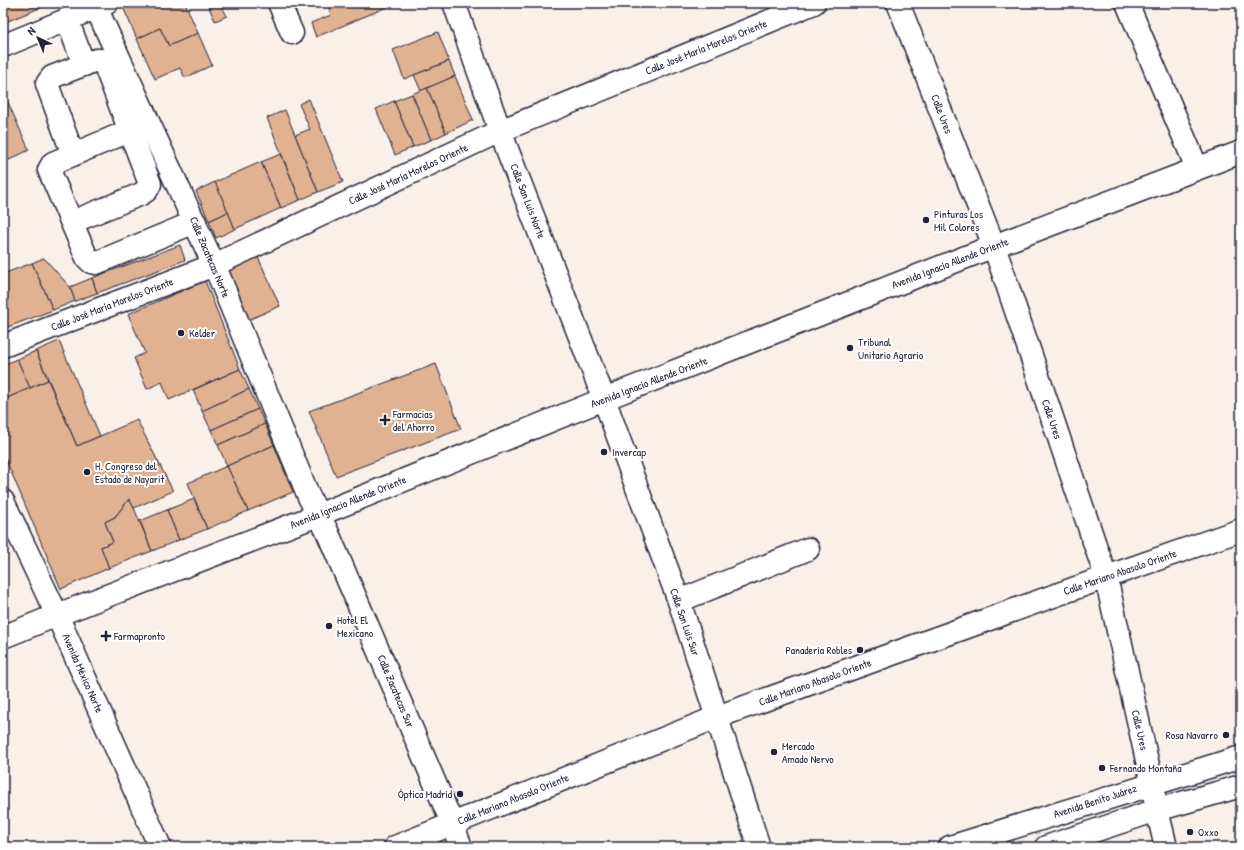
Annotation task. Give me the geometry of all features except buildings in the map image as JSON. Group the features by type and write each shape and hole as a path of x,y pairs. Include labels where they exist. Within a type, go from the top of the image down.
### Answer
{"street":[{"path":"279,3 292,33"},
{"name":"Calle San Luis Norte","path":"454,3 500,130 604,399"},
{"name":"Calle José María Morelos Oriente","path":"3,346 214,265 500,130 814,3"},
{"name":"Calle Ures","path":"898,3 994,246 1106,577 1166,847"},
{"path":"1127,3 1197,168"},
{"path":"3,46 99,5"},
{"name":"Calle Zacatecas Norte","path":"99,5 214,265 309,497 318,515"},
{"path":"67,19 84,65"},
{"path":"72,222 141,194 147,190 150,184 104,63 101,60 96,60 52,77 47,84 73,155"},
{"path":"129,131 53,163 48,170 87,258 96,264 195,222"},
{"name":"Avenida Ignacio Allende Oriente","path":"3,637 318,515 604,399 994,246 1241,152"},
{"name":"Calle San Luis Sur","path":"604,399 679,601 759,847"},
{"name":"Avenida México Norte","path":"3,501 57,615 160,847"},
{"name":"Calle Zacatecas Sur","path":"318,515 327,531 455,839"},
{"name":"Calle Mariano Abasolo Oriente","path":"395,847 455,839 717,717 1241,530"},
{"path":"679,601 808,549"},
{"name":"Avenida Benito Juárez","path":"950,847 1152,783 1241,757"},
{"path":"1046,847 1157,810 1241,786"}],"place":[{"name":"Pinturas Los Mil Colores","path":"926,220"},
{"name":"Kelder","path":"181,333"},
{"name":"Tribunal Unitario Agrario","path":"850,348"},
{"name":"Farmacias del Ahorro","path":"385,420"},
{"name":"Invercap","path":"604,452"},
{"name":"H. Congreso del Estado de Nayarit","path":"87,472"},
{"name":"Hotel El Mexicano","path":"329,626"},
{"name":"Farmapronto","path":"106,636"},
{"name":"Panadería Robles","path":"860,650"},
{"name":"Rosa Navarro","path":"1226,735"},
{"name":"Mercado Amado Nervo","path":"774,752"},
{"name":"Fernando Montaña","path":"1102,768"},
{"name":"Óptica Madrid","path":"460,794"},
{"name":"Oxxo","path":"1190,832"}]}
